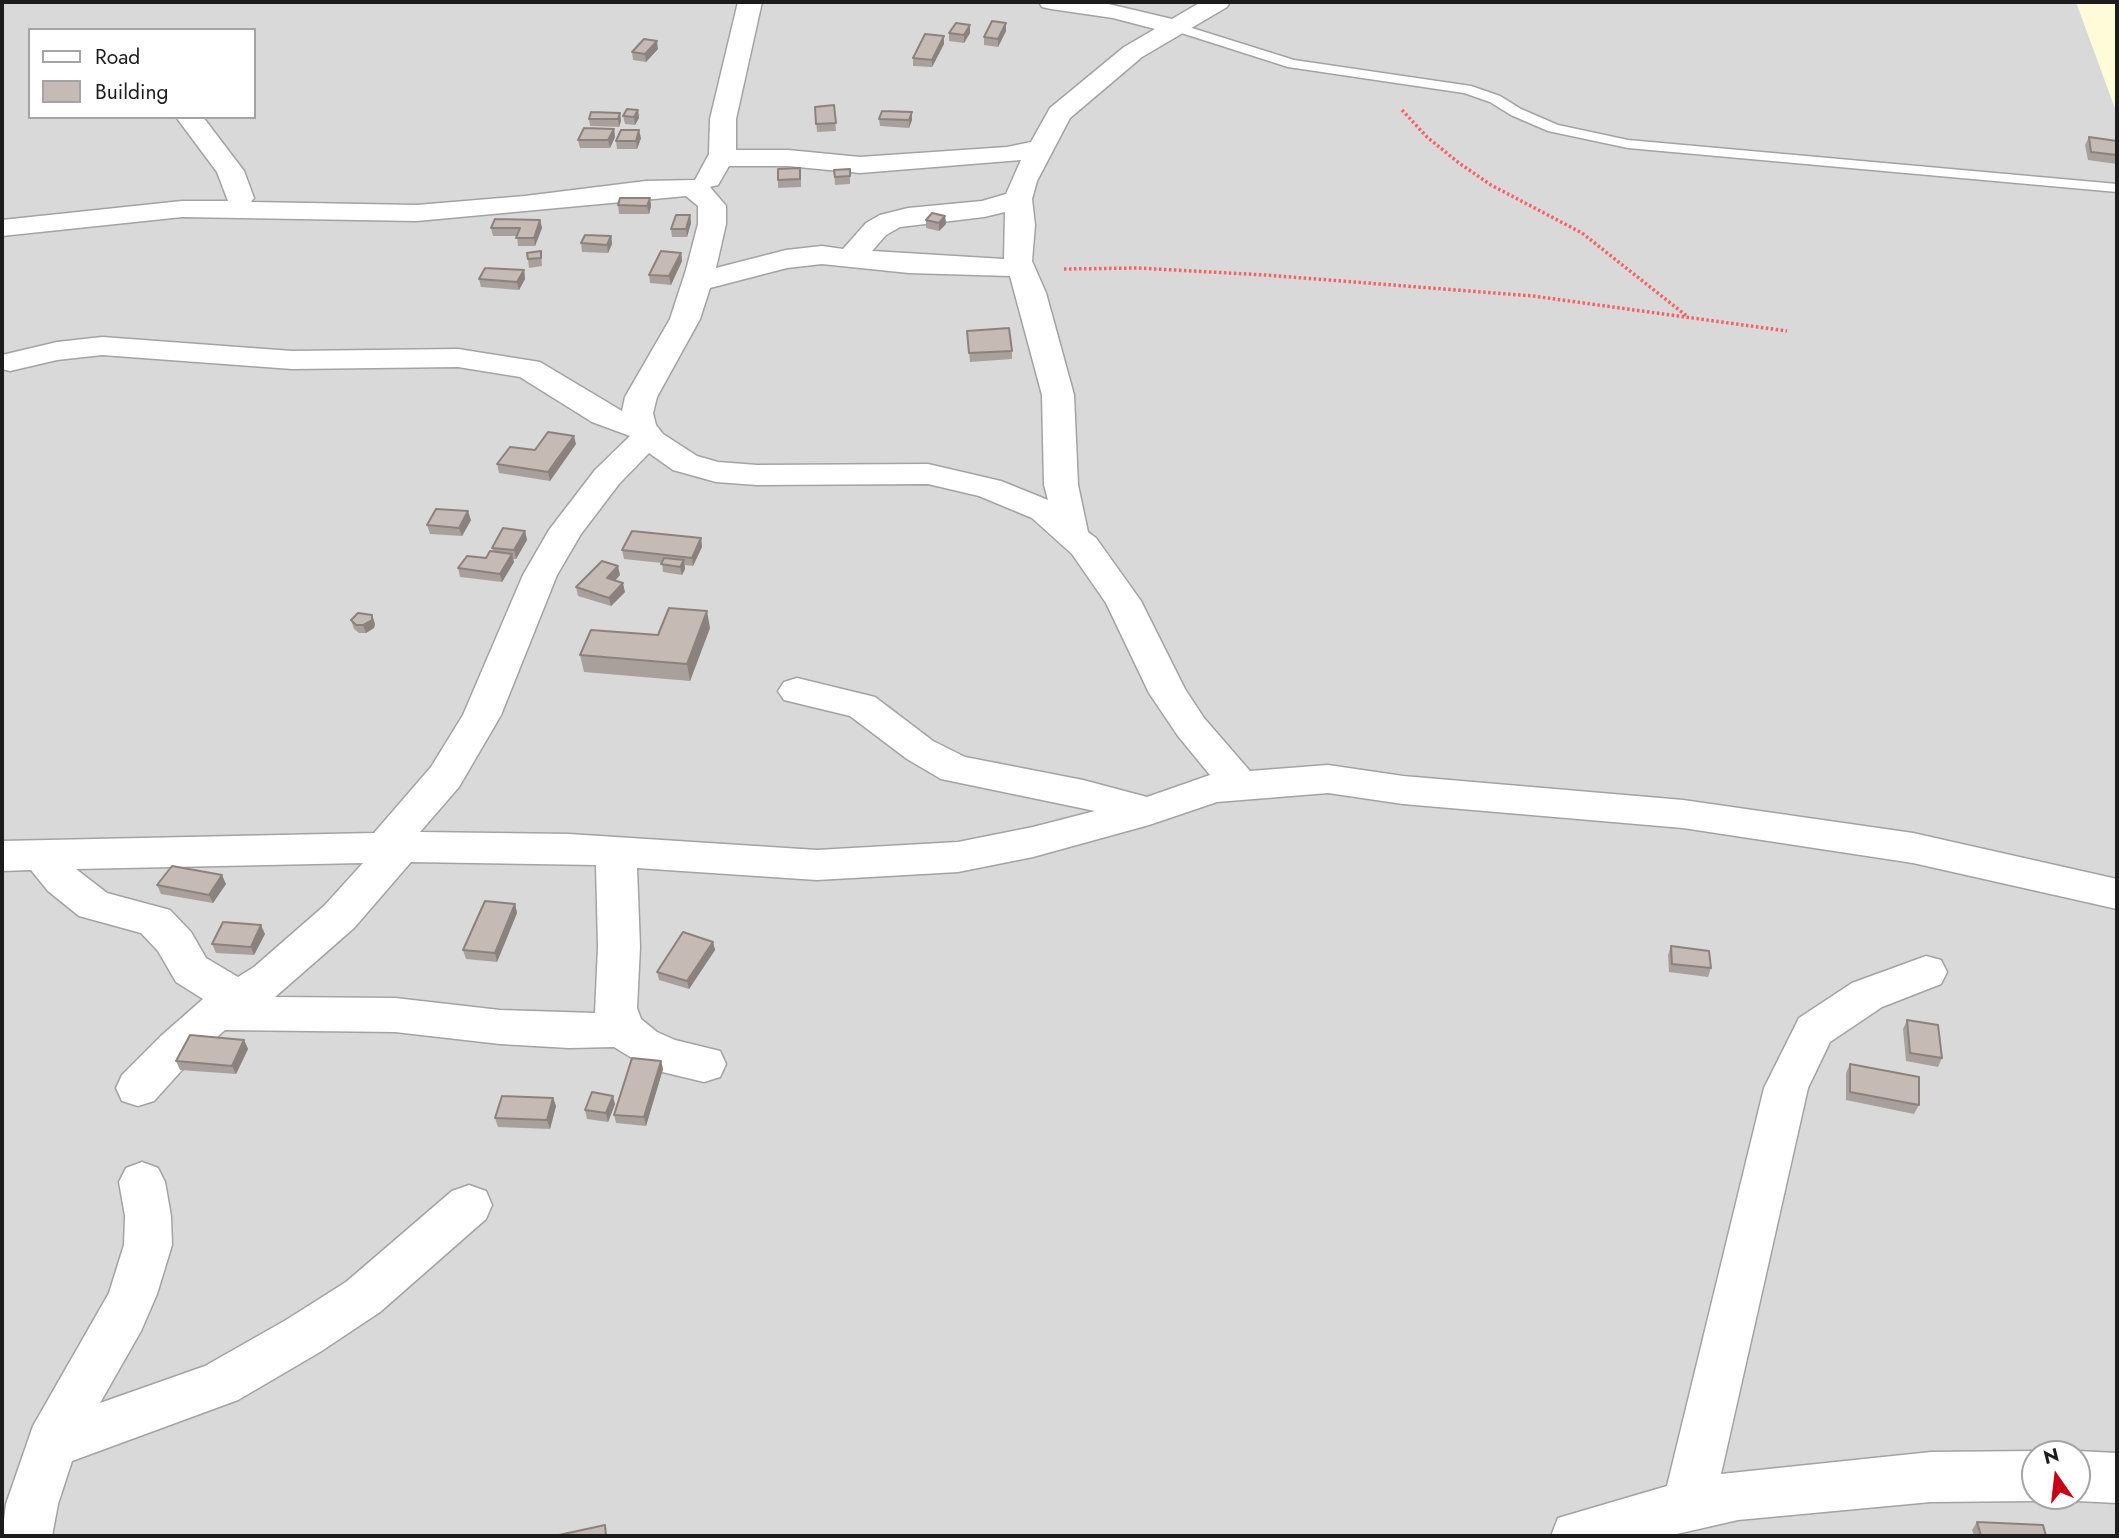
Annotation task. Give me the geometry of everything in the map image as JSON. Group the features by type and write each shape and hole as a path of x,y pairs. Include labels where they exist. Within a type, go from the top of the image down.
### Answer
{"street":[{"path":"698,191 721,158 723,119 750,2"},
{"path":"1051,2 1084,4 1156,20 1175,27"},
{"path":"1072,535 1060,485 1058,395 1031,293 1018,261 1021,225 1018,199 1023,181 1059,114 1133,52 1218,2"},
{"path":"191,119 230,171 240,198"},
{"path":"721,158 788,158 860,165 1007,155 1040,148"},
{"path":"2,228 182,209 417,213 525,204 646,189 691,187 704,195 712,206 712,224 685,319 641,397 637,413 644,431"},
{"path":"141,212 174,201 202,196 257,201 279,212"},
{"path":"852,256 876,229 890,221 908,216 984,209 1018,199"},
{"path":"697,282 786,258 822,255 909,264 1021,269"},
{"path":"10,362 57,351 102,346 292,360 458,358 529,369 603,415 644,431 685,463 716,472 757,475 928,474 989,488 1044,511 1084,546 1123,601 1168,693 1191,727 1240,786"},
{"path":"138,1088 176,1048 228,1005 269,979 339,917 445,777 482,715 540,575 566,530 644,431"},
{"path":"797,691 862,706 920,750 956,768 1083,794 1149,811"},
{"path":"21,855 392,848 569,849 817,865 958,857 1032,842 1149,811 1214,788 1328,779 1403,790 1683,814 1913,848 2117,894"},
{"path":"616,852 619,947 615,1008 623,1029 642,1044 666,1056 705,1064"},
{"path":"21,855 62,880 94,905 155,921 168,931 191,970 217,987 228,1005"},
{"path":"1688,1506 1786,1088 1814,1030 1867,995 1926,972"},
{"path":"228,1005 439,1018 500,1027 569,1031 623,1029"},
{"path":"26,1536 32,1504 58,1426 116,1331 133,1294 148,1245 148,1216 142,1182"},
{"path":"51,1444 220,1384 303,1336 363,1297 468,1205"},
{"path":"1577,1536 1738,1495 1931,1477 2021,1476"},
{"path":"2091,1477 2117,1478"}],"lane":[{"path":"1175,27 1292,64 1466,89 1495,99 1516,112 1553,128 1628,144 2117,188"}],"path":[{"path":"1384,79 1406,117 1459,163 1491,185 1582,233 1688,317"},
{"path":"1021,269 1138,268 1533,296 1787,331"}],"shaded area":[{"path":"2,2 2117,2 2117,1536 2,1536"},
{"path":"2076,2 2117,2 2117,114"}],"building":[{"path":"992,21 1006,23 998,39 984,37"},
{"path":"956,23 970,25 964,35 949,33"},
{"path":"925,34 944,36 932,60 913,58"},
{"path":"644,39 657,41 645,54 632,52"},
{"path":"834,105 836,123 816,124 815,107"},
{"path":"627,109 638,110 634,117 623,116"},
{"path":"882,111 912,112 909,120 879,119"},
{"path":"591,112 620,113 618,119 589,119"},
{"path":"584,128 614,129 608,140 578,140"},
{"path":"621,130 639,130 636,141 616,141"},
{"path":"2089,137 2117,141 2117,155 2091,152"},
{"path":"800,168 800,179 778,180 778,169"},
{"path":"850,169 850,176 835,177 834,170"},
{"path":"620,198 650,198 647,206 618,205"},
{"path":"932,213 945,216 939,223 926,220"},
{"path":"676,215 690,215 686,229 671,229"},
{"path":"495,219 540,220 534,238 516,238 520,228 491,228"},
{"path":"585,235 611,236 607,245 581,243"},
{"path":"541,251 541,258 528,259 527,253"},
{"path":"661,251 681,253 669,276 649,275"},
{"path":"485,268 524,270 517,282 479,279"},
{"path":"1009,328 1012,351 969,353 967,331"},
{"path":"548,432 574,436 548,472 497,464 510,447 535,450"},
{"path":"436,509 468,511 459,528 427,525"},
{"path":"503,528 525,531 514,550 492,548"},
{"path":"632,531 701,538 692,558 622,550"},
{"path":"490,551 512,554 500,574 458,568 467,556 486,558"},
{"path":"664,558 684,560 680,567 661,564"},
{"path":"602,561 618,566 607,578 623,583 609,598 576,587"},
{"path":"669,608 707,611 687,664 580,655 591,630 658,635"},
{"path":"358,613 372,615 372,620 356,625 351,620"},
{"path":"172,866 222,875 209,895 157,885"},
{"path":"485,901 515,904 495,953 463,950"},
{"path":"223,922 261,925 251,947 212,944"},
{"path":"683,932 713,942 687,981 657,972"},
{"path":"1671,946 1709,951 1711,968 1672,964"},
{"path":"1907,1020 1938,1025 1942,1058 1910,1053"},
{"path":"190,1035 244,1040 232,1066 176,1061"},
{"path":"632,1058 661,1061 644,1117 614,1115"},
{"path":"1850,1064 1919,1077 1919,1105 1850,1092"},
{"path":"592,1092 613,1096 606,1113 585,1110"},
{"path":"502,1096 553,1098 547,1120 495,1118"},
{"path":"1977,1522 2043,1525 2046,1536 1981,1536"},
{"path":"605,1525 606,1536 559,1536 559,1535"}]}
